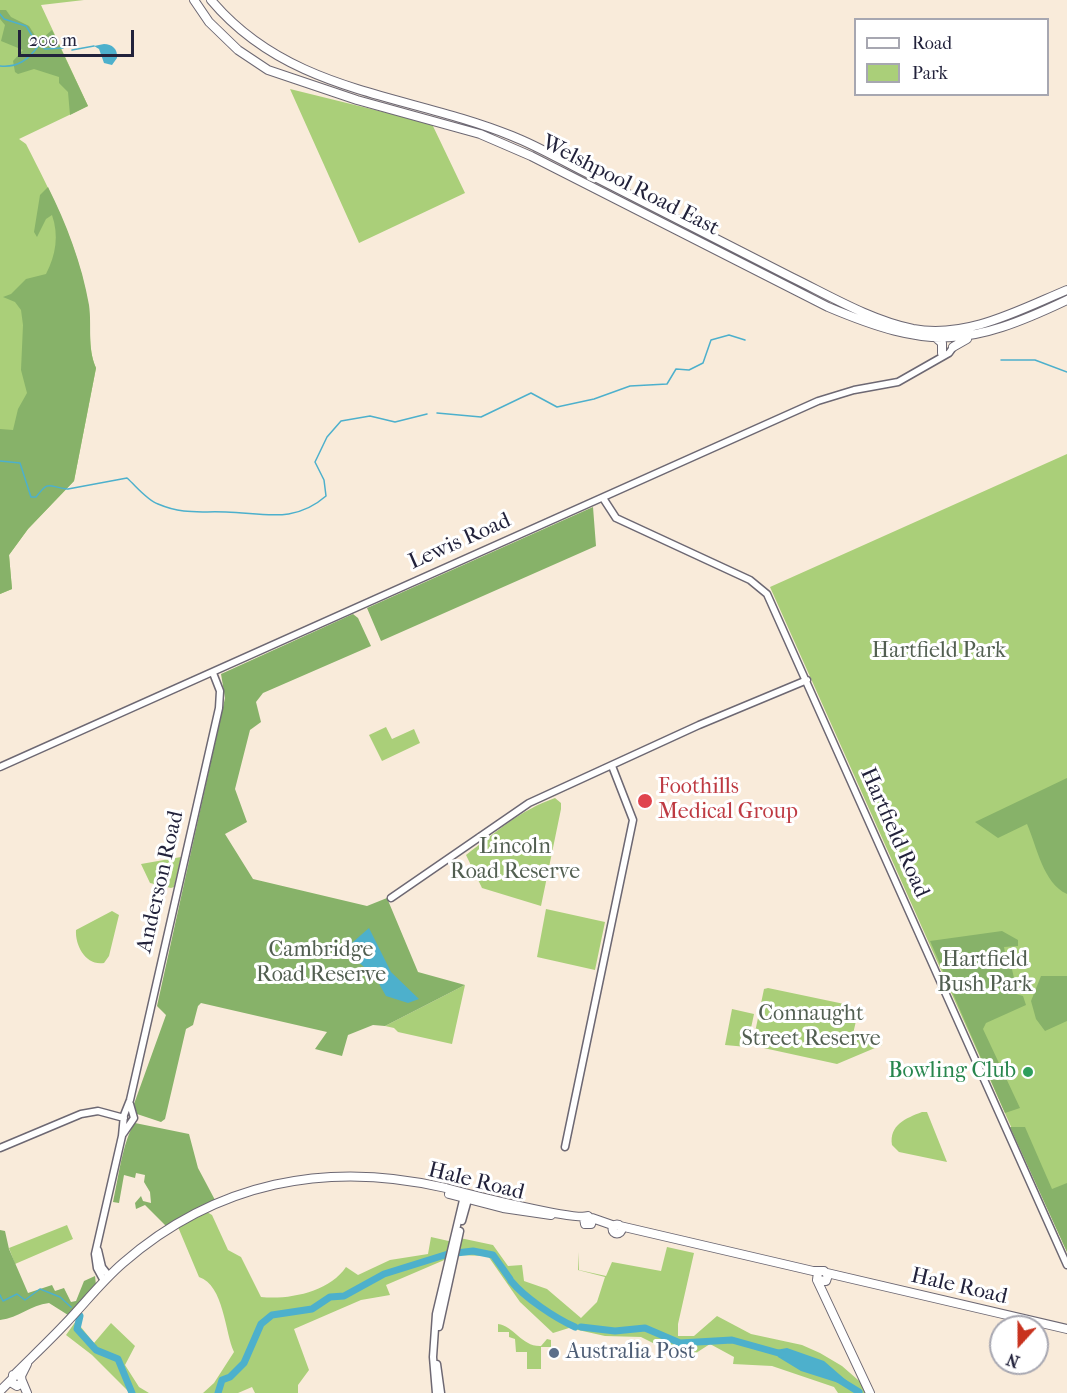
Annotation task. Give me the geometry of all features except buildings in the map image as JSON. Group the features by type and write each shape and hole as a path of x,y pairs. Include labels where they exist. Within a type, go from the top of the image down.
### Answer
{"main road":[{"name":"Welshpool Road East","path":"194,0 209,22 238,50 268,70 352,98 480,134 531,156 828,307 861,321 905,334 932,334 1002,318 1067,290"},
{"name":"Welshpool Road East","path":"211,0 247,36 307,72 345,87 431,109 515,137 860,310 896,324 953,338 974,336 1003,328 1067,300"},
{"path":"699,241 704,232"},
{"path":"932,334 942,343 942,353"},
{"path":"953,347 974,336"},
{"name":"Hale Road","path":"1,1392 16,1380 28,1363 106,1279 154,1238 212,1205 247,1191 291,1180 358,1177 409,1184 534,1214 588,1221 822,1277 843,1279 1067,1329"},
{"path":"822,1277 823,1292 870,1393"},
{"path":"16,1380 25,1393"}],"street":[{"name":"Lewis Road","path":"936,360 953,338 975,326"},
{"path":"953,338 953,347"},
{"name":"Lewis Road","path":"0,767 818,401 854,390 898,382 936,360 953,347"},
{"name":"Hartfield Road","path":"603,498 616,518 756,583 767,594 1067,1265"},
{"name":"Anderson Road","path":"106,1279 96,1263 98,1246 219,708 220,691 213,673"},
{"path":"391,898 529,803 598,771 612,768 630,756 806,678"},
{"path":"570,1122 633,820 612,768"},
{"path":"0,1148 81,1114 98,1111 126,1115"},
{"name":"Anderson Road","path":"122,1136 132,1121 126,1115"},
{"path":"436,1393 434,1336 450,1253 466,1196"},
{"path":"441,1393 437,1364 439,1326 466,1196"}],"green space":[{"path":"0,0 84,0 41,5 88,106 19,139 26,144 45,182 78,262 88,304 93,360 96,368 74,481 28,529 9,555 12,589 0,594"},
{"path":"0,10 6,10 11,17 29,26 36,37 44,37 52,30 88,106 70,115 68,92 59,83 59,77 34,69 18,74 15,72 13,61 23,50 1,41 5,25 0,19"},
{"path":"290,89 432,124 465,193 359,243"},
{"path":"48,187 67,229 82,274 89,305 91,345 96,368 74,481 28,529 9,555 12,589 0,594 0,429 13,430 18,409 27,393 21,370 23,325 21,310 15,302 3,297 11,294 26,279 46,274 49,267 56,237 52,215 46,219 37,237 34,232 40,195"},
{"name":"Hartfield Park","path":"1067,454 1067,1252 770,587"},
{"path":"593,507 596,546 381,641 367,608"},
{"name":"Cambridge Road Reserve","path":"353,614 358,618 371,646 263,693 256,702 261,722 250,730 235,789 247,822 225,834 253,879 367,906 387,898 418,972 465,985 385,1026 373,1025 348,1035 342,1056 315,1049 327,1032 201,1003 193,1025 186,1029 165,1119 161,1122 137,1114 134,1104 166,1015 157,1006 225,698 221,674"},
{"path":"386,727 392,739 414,729 420,743 382,761 369,735"},
{"path":"1067,778 1067,894 1052,882 1046,873 1027,824 998,838 975,822"},
{"name":"Lincoln Road Reserve","path":"555,798 561,803 561,809 541,906 482,888 466,855 519,816"},
{"path":"181,857 174,887 171,888 150,883 141,864"},
{"path":"546,909 605,922 595,970 537,957"},
{"path":"112,911 119,915 109,956 104,963 92,961 83,954 77,942 76,930"},
{"name":"Hartfield Bush Park","path":"1002,931 1018,940 1018,946 1004,947 1006,958 999,964 1011,965 1014,978 1008,986 1013,993 1023,996 1026,1005 986,1023 983,1029 1020,1108 1005,1113 930,941"},
{"path":"1041,976 1067,976 1067,1021 1045,1031 1036,1019 1031,1001"},
{"path":"465,985 452,1044 398,1032 394,1028 385,1026"},
{"name":"Connaught Street Reserve","path":"764,989 849,1005 856,1021 852,1038 882,1045 837,1064 759,1047 753,1042"},
{"path":"732,1009 754,1014 747,1047 725,1045"},
{"path":"922,1112 927,1112 947,1162 899,1152 892,1145 893,1132 896,1127"},
{"path":"135,1123 189,1134 198,1168 215,1200 166,1226 145,1205 136,1209 135,1203 141,1196 143,1201 151,1203 150,1192 144,1182 145,1175 136,1173 135,1178 124,1175 119,1203 113,1202 124,1149"},
{"path":"1010,1127 1025,1127 1052,1189 1067,1183 1067,1252"},
{"path":"207,1212 212,1215 228,1250 241,1257 261,1297 272,1298 296,1295 319,1288 339,1276 346,1267 358,1275 390,1260 428,1254 431,1237 453,1242 460,1238 493,1245 508,1266 522,1265 524,1281 547,1289 581,1318 597,1302 605,1277 578,1270 579,1252 579,1270 606,1276 612,1262 661,1271 667,1247 694,1253 678,1324 678,1336 694,1336 717,1316 751,1334 802,1345 820,1353 842,1366 873,1393 838,1393 834,1387 772,1366 733,1364 734,1357 710,1344 696,1353 669,1351 641,1337 605,1336 569,1328 553,1333 520,1302 488,1256 456,1255 386,1285 390,1295 361,1300 294,1329 309,1370 298,1385 298,1393 255,1393 252,1387 238,1393 203,1393 214,1383 234,1352 219,1299 214,1289 199,1277 178,1227"},
{"path":"67,1225 73,1239 15,1264 9,1248"},
{"path":"0,1230 5,1231 9,1249 28,1293 52,1285 55,1291 64,1288 71,1302 76,1301 84,1281 95,1276 96,1285 68,1315 49,1303 0,1320"},
{"path":"76,1321 94,1343 111,1323 135,1346 125,1365 139,1387 149,1393 130,1393 92,1355 66,1335"},
{"path":"498,1324 509,1328 523,1340 534,1345 541,1346 547,1339 551,1340 551,1347 541,1347 541,1369 527,1369 527,1352 516,1352 515,1339 509,1337 509,1332 498,1332"}],"water":[{"path":"104,44 112,46 117,52 117,58 112,65 104,63 99,49 94,46"},
{"path":"369,928 391,972 419,999 408,1003 386,996 374,975 347,953 345,949"},
{"path":"787,1348 824,1361 847,1381 845,1385 801,1371 778,1357 776,1350"}],"waterway":[{"path":"0,14 4,19 26,26 36,42 45,49 63,48"},
{"path":"0,66 12,66 22,62 39,45"},
{"path":"72,50 94,46"},
{"path":"437,413 481,417 531,393 557,407 594,399 630,386 667,384 676,369 689,370 703,363 711,340 729,335 745,340"},
{"path":"1001,360 1035,360 1067,372"},
{"path":"68,489 127,478 154,502 176,510 266,515 290,514 314,505 326,496 324,480 315,462 327,437 341,421 370,416 395,422 427,414"},
{"path":"0,461 20,463 31,497 36,497 50,485 67,489"},
{"path":"218,1393 222,1380 230,1377 244,1363 261,1324 272,1315 312,1309 330,1297 344,1296 384,1274 448,1254 473,1251 493,1255 510,1279"},
{"path":"511,1281 541,1307 575,1327"},
{"path":"0,1295 3,1301 17,1294 25,1300 40,1289 60,1297 71,1307"},
{"path":"80,1316 77,1329 96,1350 118,1359 132,1393"},
{"path":"581,1327 615,1331 645,1328 680,1343 732,1340 782,1354"},
{"path":"838,1379 859,1392"}],"place":[{"name":"Foothills Medical Group","path":"645,801"},
{"name":"Bowling Club","path":"1028,1072"},
{"name":"Australia Post","path":"554,1353"}]}
